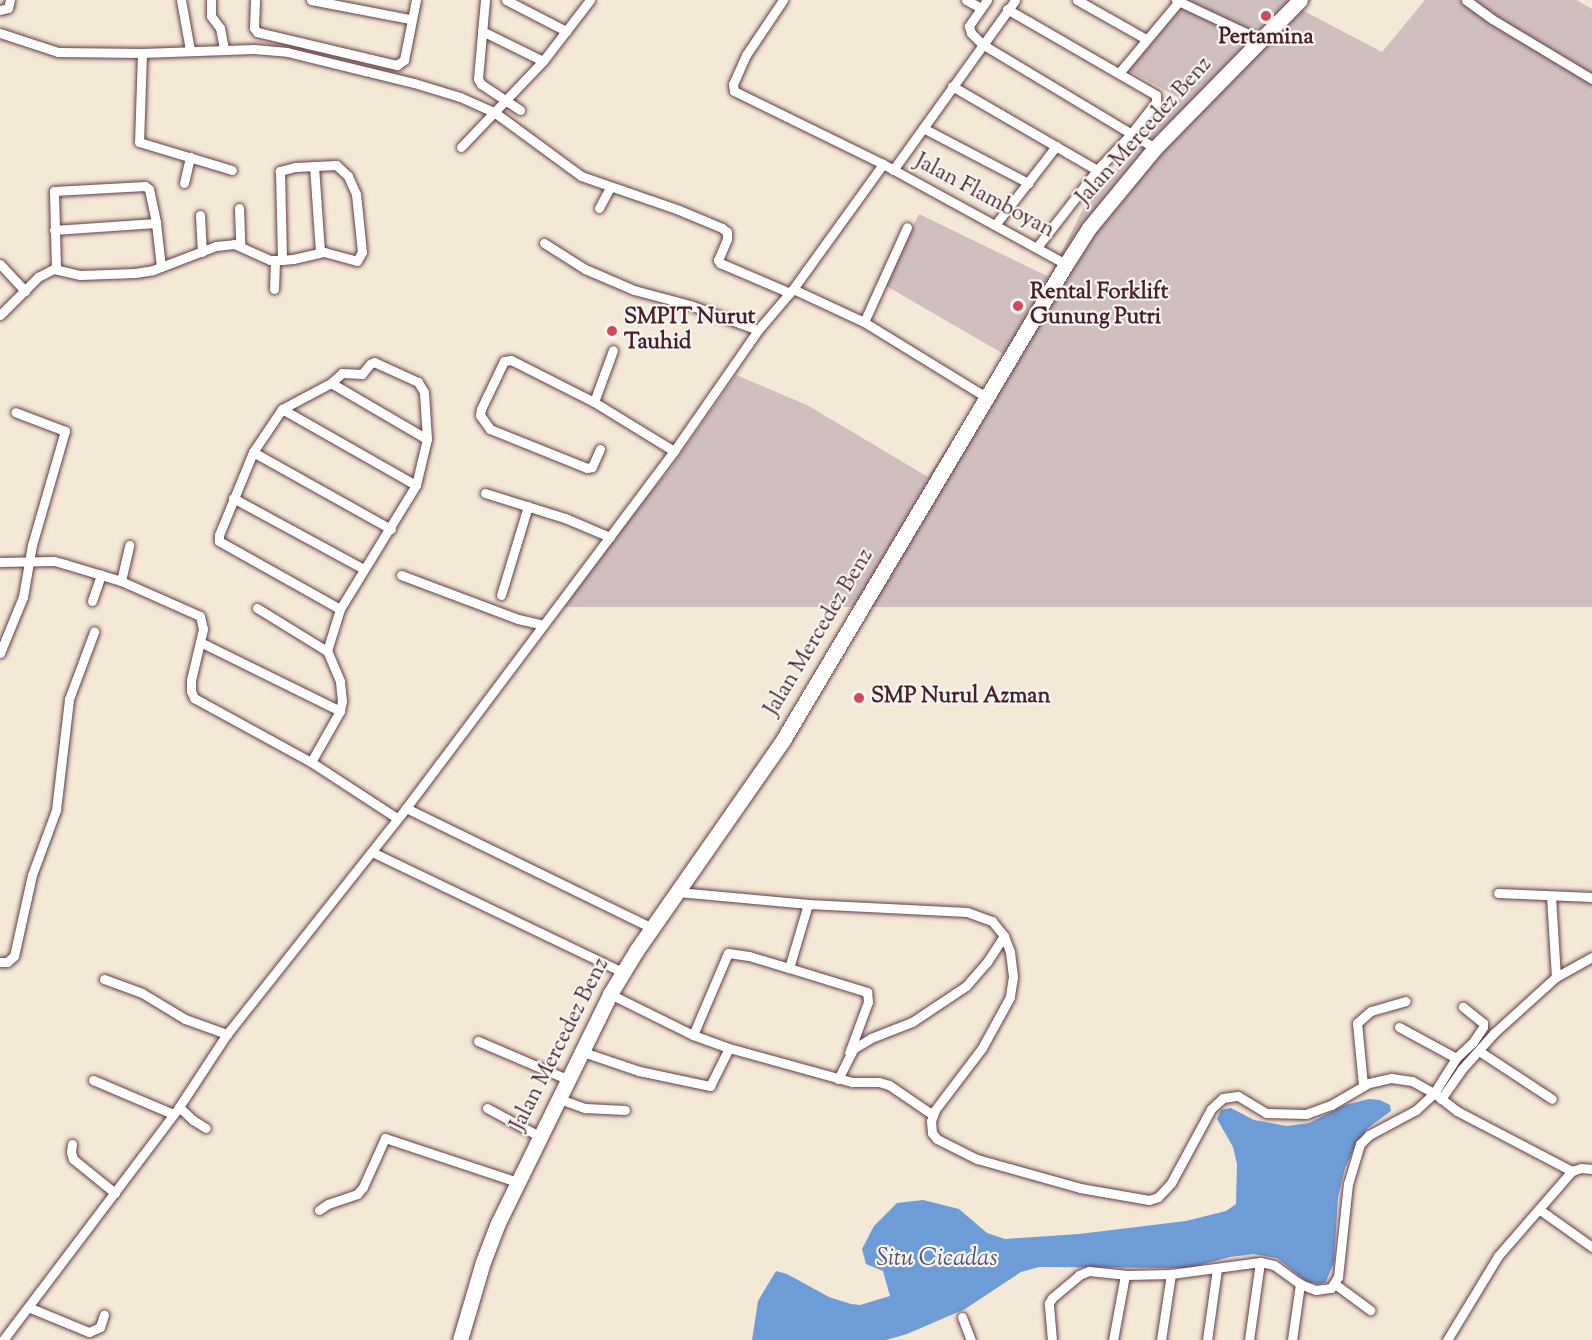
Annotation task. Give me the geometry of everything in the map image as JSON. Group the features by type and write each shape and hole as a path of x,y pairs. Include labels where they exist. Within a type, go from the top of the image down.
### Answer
{"main road":[{"name":"Jalan Mercedez Benz","path":"460,1340 483,1262 517,1182 580,1051 622,972 783,740 1089,228 1155,148 1300,0"}],"street":[{"path":"0,10 8,8 10,0"},
{"path":"181,0 189,50"},
{"path":"211,0 211,16 220,28 224,49"},
{"path":"255,0 254,28 257,32 397,65 404,60 410,19 416,0"},
{"path":"311,0 410,19"},
{"path":"485,0 479,81 520,110"},
{"path":"506,0 566,31"},
{"path":"461,147 543,61 590,0"},
{"name":"Jalan Flamboyan","path":"783,0 746,55 733,84 734,91 884,164 1066,264"},
{"path":"966,0 984,4 969,26 971,33 982,44 1155,148"},
{"path":"893,170 1015,0"},
{"path":"1077,0 1146,39"},
{"path":"1119,73 1178,0 1261,40"},
{"path":"1466,0 1492,19 1592,78"},
{"path":"1007,9 1153,92 1157,98 1130,135 1097,170 1037,248"},
{"path":"482,31 543,61"},
{"path":"0,34 58,52 142,53 224,49 287,52 414,83 460,97 494,112 581,176 679,210 722,228 726,232 727,239 718,260 720,263 864,322 986,397"},
{"path":"142,53 139,142 232,170"},
{"path":"952,86 1097,170"},
{"path":"923,128 1029,183"},
{"path":"995,225 1056,146"},
{"path":"184,183 190,157"},
{"path":"3,1340 176,1111 227,1034 406,808 674,451 758,330 792,291 884,164"},
{"path":"0,315 43,273 56,269 80,275 135,273 161,267 223,245 240,244 259,256 279,260 320,252 353,261 360,259 362,252 356,194 348,176 336,165 282,168 278,174 279,260 274,289"},
{"path":"314,166 320,252"},
{"path":"56,269 53,195 58,189 145,186 149,189 156,224 161,267"},
{"path":"599,208 610,187"},
{"path":"239,208 240,244"},
{"path":"200,215 202,252"},
{"path":"54,230 156,224"},
{"path":"864,322 907,227"},
{"path":"544,243 585,269 634,290 690,305 758,330"},
{"path":"0,264 25,291"},
{"path":"594,402 613,350"},
{"path":"600,449 592,467 587,468 495,432 480,415 507,359 594,402 674,451"},
{"path":"327,651 340,609 416,485 427,439 424,392 418,382 374,362 362,374 342,373 331,383 282,409 253,452 216,541 340,609"},
{"path":"331,383 427,439"},
{"path":"282,409 416,485"},
{"path":"0,653 23,597 32,545 65,431 15,412"},
{"path":"253,452 391,529"},
{"path":"485,494 528,506 609,537"},
{"path":"233,498 364,568"},
{"path":"501,595 528,506"},
{"path":"121,581 129,544"},
{"path":"0,562 54,561 121,581 200,616 203,621 191,680 191,691 194,698 311,762 397,818"},
{"path":"92,601 101,575"},
{"path":"401,575 518,619 543,625"},
{"path":"257,608 327,651 340,681 342,701 340,711 311,762"},
{"path":"0,962 7,962 14,956 32,875 56,810 69,699 94,632"},
{"path":"200,642 340,711"},
{"path":"406,808 652,928"},
{"path":"372,852 622,972"},
{"path":"678,892 808,904 967,912 986,917 1004,936 1012,963 1010,997 969,1068 933,1115 932,1133 937,1139 977,1159 1080,1188 1142,1201 1158,1197 1164,1192 1211,1109 1223,1098 1238,1096 1266,1113 1293,1116 1318,1111 1363,1085 1380,1079 1401,1079 1437,1096 1501,1136 1572,1171"},
{"path":"1498,893 1592,897"},
{"path":"1551,896 1556,977"},
{"path":"789,968 808,904"},
{"path":"849,1054 871,1038 912,1022 953,996 976,976 1004,936"},
{"path":"693,1035 728,953 749,956 855,987 869,994 849,1054 838,1078"},
{"path":"1052,1340 1049,1303 1084,1272 1125,1275 1171,1274 1260,1262 1274,1265 1300,1284 1326,1291 1335,1284 1338,1277 1348,1184 1360,1144 1378,1129 1410,1115 1437,1096 1494,1033 1556,977 1592,957"},
{"path":"104,979 142,993 178,1016 227,1034"},
{"path":"609,994 693,1035 729,1048 838,1078 889,1085 933,1115"},
{"path":"1363,1085 1356,1023 1371,1011 1406,1001"},
{"path":"1437,1096 1456,1059 1473,1042 1484,1025 1481,1020 1463,1007"},
{"path":"1399,1027 1456,1059"},
{"path":"478,1041 567,1078"},
{"path":"580,1051 639,1071 711,1086 729,1048"},
{"path":"1479,1051 1552,1099"},
{"path":"93,1080 176,1111 206,1128"},
{"path":"557,1098 585,1108 625,1110"},
{"path":"487,1108 539,1136"},
{"path":"319,1210 328,1204 357,1194 363,1188 385,1138 517,1182"},
{"path":"72,1144 71,1152 74,1159 115,1193"},
{"path":"1447,1340 1498,1256 1572,1171 1581,1168 1592,1169"},
{"path":"1540,1210 1592,1247"},
{"path":"1248,1340 1260,1262"},
{"path":"1208,1340 1217,1269"},
{"path":"1161,1340 1171,1274"},
{"path":"1113,1340 1125,1275"},
{"path":"1292,1340 1300,1284"},
{"path":"1335,1284 1370,1310"},
{"path":"28,1307 88,1332 100,1327 104,1315"},
{"path":"962,1317 971,1340"}],"shaded area":[{"path":"1185,0 1312,0 1302,10 1382,52 1425,0 1577,0 1592,9 1592,607 565,607 603,547 668,472 736,375 807,405 928,477 1007,356 883,284 919,214 1049,277 1088,199 1179,98 1125,68 1181,9"}],"water":[{"name":"Situ Cicadas","path":"1369,1099 1380,1100 1390,1105 1391,1111 1368,1128 1355,1146 1345,1168 1338,1197 1334,1262 1326,1282 1319,1284 1307,1282 1277,1258 1254,1254 1230,1257 1189,1268 1039,1267 1021,1272 965,1309 907,1334 886,1340 752,1340 758,1301 776,1271 787,1274 829,1297 851,1304 860,1305 890,1296 883,1271 866,1264 862,1249 874,1226 897,1203 923,1200 959,1209 987,1233 1005,1239 1079,1234 1186,1221 1226,1211 1236,1204 1237,1164 1233,1147 1217,1119 1221,1110 1231,1108 1254,1120 1287,1126 1309,1123 1345,1105"}],"place":[{"name":"Pertamina","path":"1266,16"},
{"name":"Rental Forklift Gunung Putri","path":"1018,306"},
{"name":"SMPIT Nurut Tauhid","path":"612,331"},
{"name":"SMP Nurul Azman","path":"859,698"}]}
